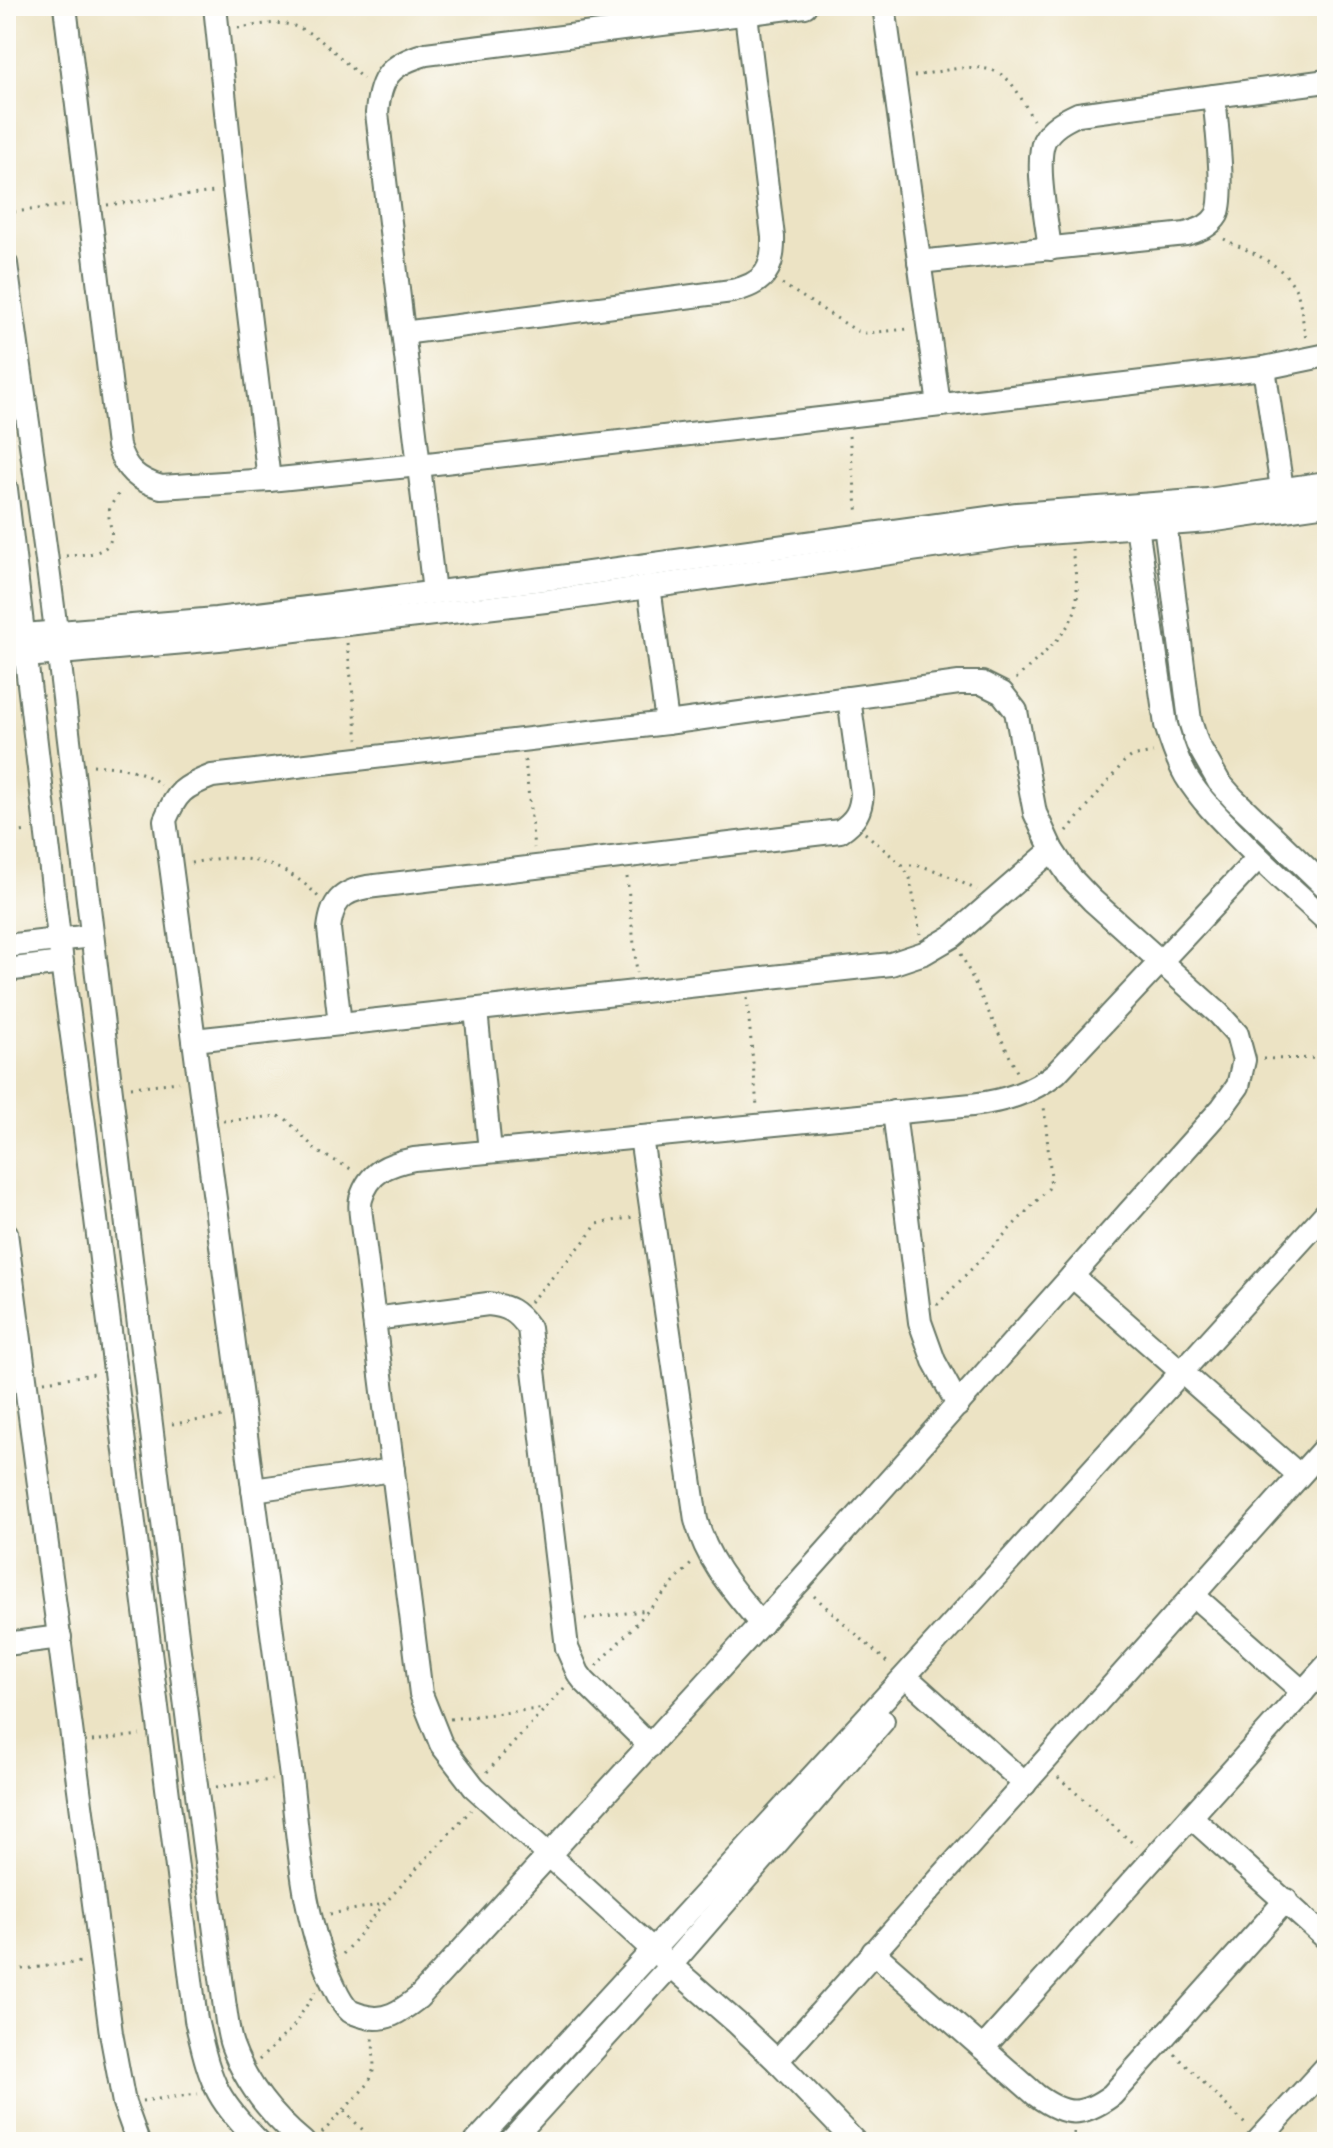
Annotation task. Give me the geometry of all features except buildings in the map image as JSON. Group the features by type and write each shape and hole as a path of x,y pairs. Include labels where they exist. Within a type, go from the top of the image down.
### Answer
{"street":[{"path":"65,6 118,446 132,473 145,482 161,487 419,465 1264,368 1318,356"},
{"path":"215,6 269,480"},
{"path":"434,592 377,113 379,92 389,73 406,60 426,54 678,14 746,14 805,6"},
{"path":"884,6 939,405"},
{"path":"403,333 732,291 751,287 765,274 774,257 773,237 746,14"},
{"path":"1050,249 1040,163 1045,141 1058,123 1078,114 1327,81"},
{"path":"919,262 1186,234 1204,229 1217,215 1221,196 1214,96"},
{"path":"6,264 57,643 225,2008 232,2044 245,2074 284,2126 303,2142"},
{"path":"1264,368 1282,489"},
{"path":"25,646 434,592 649,586 1018,535 1165,524 1282,489 1327,483"},
{"path":"6,489 59,940 196,2020 218,2091 234,2115 259,2142"},
{"path":"57,643 219,639 345,624 860,537 1017,514 1327,504"},
{"path":"1165,524 1190,721 1197,743 1219,782 1234,799 1327,888"},
{"path":"1137,526 1166,725 1185,773 1199,796 1258,858 1327,921"},
{"path":"649,586 667,723"},
{"path":"959,683 982,683 1002,693 1016,711 1035,813 1052,850 1070,877 1092,900 1219,1014 1237,1034 1244,1060 1238,1086 1222,1108 799,1582 418,1998 397,2014 373,2019 352,2012 339,1996 327,1972 310,1917 299,1853 165,820 173,800 189,785 212,776 667,723 849,698 959,683"},
{"path":"340,1024 329,929 331,913 339,900 351,890 825,834 840,831 853,823 861,809 862,793 849,698"},
{"path":"194,1040 891,964 924,953 953,936 1052,850"},
{"path":"855,2142 738,2024 479,1792 441,1744 421,1694 361,1200 371,1178 390,1163 414,1159 1000,1101 1034,1088 1071,1057 1258,858"},
{"path":"6,946 91,936"},
{"path":"6,970 62,963"},
{"path":"476,1010 490,1151"},
{"path":"894,1112 920,1322 934,1361 958,1405"},
{"path":"85,1131 116,1128"},
{"path":"641,1137 696,1520 705,1549 761,1624"},
{"path":"476,2142 653,1950 910,1681 1187,1376 1327,1212"},
{"path":"1187,1376 1327,1232"},
{"path":"6,1233 111,2033 124,2103 138,2142"},
{"path":"1072,1276 1299,1475"},
{"path":"374,1319 488,1304 505,1305 519,1314 529,1328 567,1648 581,1677 650,1746"},
{"path":"777,2061 1327,1445"},
{"path":"253,1490 393,1470"},
{"path":"1193,1595 1303,1692"},
{"path":"6,1644 60,1637"},
{"path":"983,2048 1327,1665"},
{"path":"910,1681 1025,1784"},
{"path":"510,2142 670,1966 910,1681"},
{"path":"1191,1817 1327,1939"},
{"path":"873,1952 1053,2108 1074,2112 1094,2108 1112,2095 1286,1900"},
{"path":"1258,2140 1327,2066"}],"path":[{"path":"218,30 278,24 293,26 319,40 379,92"},
{"path":"894,78 968,68 987,69 1005,77 1018,92 1045,141"},
{"path":"6,213 234,189"},
{"path":"1204,229 1283,271 1298,296 1318,356"},
{"path":"765,274 857,331 876,333 928,326"},
{"path":"846,416 860,537"},
{"path":"46,558 105,549 112,536 109,521 111,505 132,473"},
{"path":"1002,693 1066,628 1073,616 1077,588 1070,531"},
{"path":"345,624 360,759"},
{"path":"523,740 537,867"},
{"path":"1052,850 1124,762 1139,755 1174,750"},
{"path":"71,763 137,771 152,777 173,800"},
{"path":"853,823 902,865 910,878 924,953"},
{"path":"625,857 639,992"},
{"path":"171,865 228,858 259,861 287,872 312,890 331,913"},
{"path":"902,865 917,864 931,868 996,899"},
{"path":"920,1322 1048,1189 1051,1178 1034,1088 953,936"},
{"path":"6,970 10,1003 6,1023"},
{"path":"746,981 759,1125"},
{"path":"1244,1060 1327,1058"},
{"path":"111,1089 199,1080"},
{"path":"205,1123 278,1116 286,1119 318,1152 371,1178"},
{"path":"519,1314 597,1224 652,1214"},
{"path":"27,1383 115,1372"},
{"path":"152,1427 243,1414"},
{"path":"245,2074 293,2027 327,1972 546,1708 648,1610 705,1549"},
{"path":"799,1582 910,1681"},
{"path":"564,1622 648,1610"},
{"path":"431,1721 546,1708"},
{"path":"74,1743 160,1732"},
{"path":"1044,1764 1152,1860"},
{"path":"196,1789 291,1777"},
{"path":"310,1917 384,1904"},
{"path":"6,1971 101,1959"},
{"path":"314,2142 369,2083 372,2076 373,2019"},
{"path":"1161,2040 1258,2140"},
{"path":"124,2103 218,2091"},
{"path":"344,2110 375,2142"}]}
